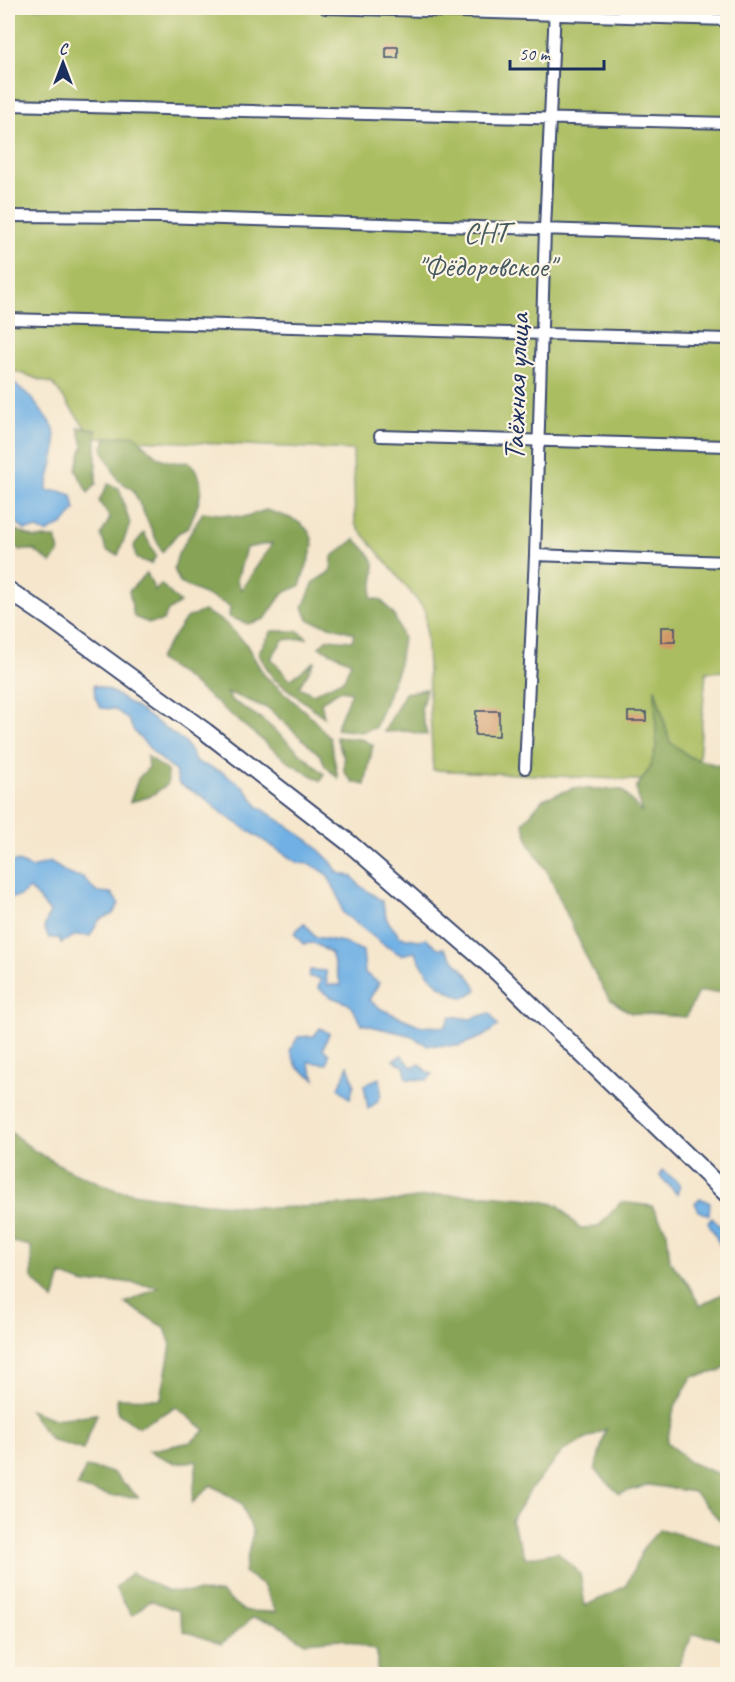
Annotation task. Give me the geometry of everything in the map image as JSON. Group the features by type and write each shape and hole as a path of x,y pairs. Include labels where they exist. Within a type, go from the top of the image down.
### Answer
{"main road":[{"path":"8,590 206,732 348,842 493,968 728,1195"}],"street":[{"path":"325,8 555,11 728,20"},
{"name":"Таёжная улица","path":"525,768 555,11"},
{"path":"8,105 728,123"},
{"path":"8,216 158,217 728,235"},
{"path":"8,319 728,339"},
{"path":"380,436 728,446"},
{"path":"535,555 728,562"}],"green space":[{"name":"СНТ \"Фёдоровское\"","path":"8,8 727,8 728,671 706,672 697,783 433,770 425,610 355,524 353,450 93,438 53,384 8,369"},
{"path":"78,427 96,430 96,484 88,493 76,470 83,446"},
{"path":"135,435 147,448 164,460 189,462 200,478 199,502 188,528 178,533 162,552 133,490 118,480 102,449 107,437"},
{"path":"108,484 119,488 130,524 118,555 107,551 101,535 110,518 99,501"},
{"path":"266,510 289,517 308,530 313,545 300,586 283,593 265,619 248,624 229,617 230,606 180,583 174,569 178,554 203,512 244,517","holes":["272,544 241,590 237,580 246,548"]},
{"path":"8,527 35,538 56,538 59,553 51,563 34,550 19,550 8,539"},
{"path":"144,533 156,556 151,564 136,558 134,545"},
{"path":"355,539 373,560 375,571 371,598 381,600 394,615 403,638 398,669 375,728 361,732 336,729 351,692 341,690 321,702 324,717 273,678 258,653 272,631 298,631 307,638 283,640 271,658 290,680 315,661 299,687 313,694 344,679 351,662 319,647 327,639 352,641 354,633 308,620 303,607 314,582 331,571 332,557"},
{"path":"147,573 155,591 161,584 180,603 168,611 163,621 149,623 134,617 129,591"},
{"path":"204,611 224,622 246,644 264,675 309,715 330,738 338,778 325,766 321,756 269,709 227,692 231,700 262,719 324,774 321,781 290,763 185,677 158,659 186,618"},
{"path":"655,688 670,742 690,757 727,768 727,992 698,992 686,1017 631,1013 609,999 590,965 547,871 530,845 523,823 543,799 574,788 622,790 642,813 636,788 650,768 656,747"},
{"path":"426,689 421,710 427,735 406,731 384,732 405,693"},
{"path":"336,737 361,739 373,745 365,785 353,782 344,772 344,758"},
{"path":"147,756 167,771 168,784 149,797 130,802 138,779 148,768"},
{"path":"8,1130 35,1151 69,1170 116,1190 182,1201 272,1208 371,1204 440,1195 486,1195 532,1199 558,1205 579,1228 598,1227 621,1202 652,1206 667,1232 670,1261 687,1282 700,1306 727,1291 727,1365 721,1371 692,1377 674,1409 667,1442 689,1462 719,1474 727,1470 727,1636 724,1639 693,1634 676,1670 671,1674 377,1674 377,1651 341,1639 304,1642 276,1623 253,1618 221,1644 184,1631 179,1611 150,1600 132,1616 115,1588 132,1573 167,1591 221,1593 244,1611 276,1612 263,1585 244,1572 253,1532 241,1503 211,1485 192,1503 197,1461 175,1463 148,1451 191,1442 205,1430 176,1407 138,1427 118,1413 117,1398 161,1399 171,1345 165,1328 125,1303 159,1287 118,1281 85,1284 61,1275 54,1301 32,1278 31,1246 8,1241","holes":["606,1429 595,1470 619,1494 649,1485 694,1492 724,1525 725,1547 660,1529 644,1547 626,1586 585,1606 580,1574 558,1552 526,1558 511,1521 530,1490 563,1451"]},
{"path":"29,1410 55,1419 97,1414 83,1450 50,1439"},
{"path":"86,1467 112,1472 138,1497 110,1496 77,1487"}],"water":[{"path":"8,370 15,384 31,397 54,428 56,449 46,491 60,491 72,495 75,510 63,524 46,533 37,529 24,530 8,513"},
{"path":"94,685 109,690 185,742 196,762 222,772 244,787 258,806 311,842 332,863 338,873 352,876 359,885 382,901 387,920 400,937 419,940 426,938 438,948 444,948 472,980 477,990 464,998 440,986 429,975 415,952 401,955 384,945 343,913 338,895 326,873 310,864 298,863 226,816 200,795 179,784 175,771 134,731 127,718 114,709 101,708 95,697"},
{"path":"16,861 32,868 50,862 70,875 83,877 96,892 111,893 119,904 113,914 99,920 90,936 76,935 61,943 59,938 49,938 44,928 50,912 30,889 18,897 8,898 8,864"},
{"path":"304,923 315,937 343,942 363,951 365,973 379,983 369,1000 383,1010 421,1026 445,1027 451,1016 470,1019 490,1013 498,1026 482,1037 458,1046 427,1045 409,1035 362,1024 349,1004 329,996 318,988 321,979 309,977 310,970 326,971 327,985 341,985 331,953 314,943 303,944 294,933"},
{"path":"320,1028 329,1033 323,1049 329,1054 327,1064 308,1062 315,1079 298,1068 290,1051 298,1037 314,1036"},
{"path":"402,1055 411,1067 420,1064 427,1072 433,1074 427,1080 407,1079 404,1066 393,1060"},
{"path":"348,1065 354,1084 350,1099 339,1088"},
{"path":"379,1078 380,1096 376,1103 368,1109 364,1085"},
{"path":"662,1170 680,1184 677,1194 660,1176"},
{"path":"700,1198 710,1203 709,1215 699,1211 695,1203"},
{"path":"712,1218 727,1234 727,1258 708,1222"}],"building":[{"path":"386,47 398,47 398,58 386,58"},
{"path":"661,627 675,627 675,642 661,642"},
{"path":"476,711 499,711 499,736 475,735"},
{"path":"628,712 646,712 646,721 628,721"}]}
